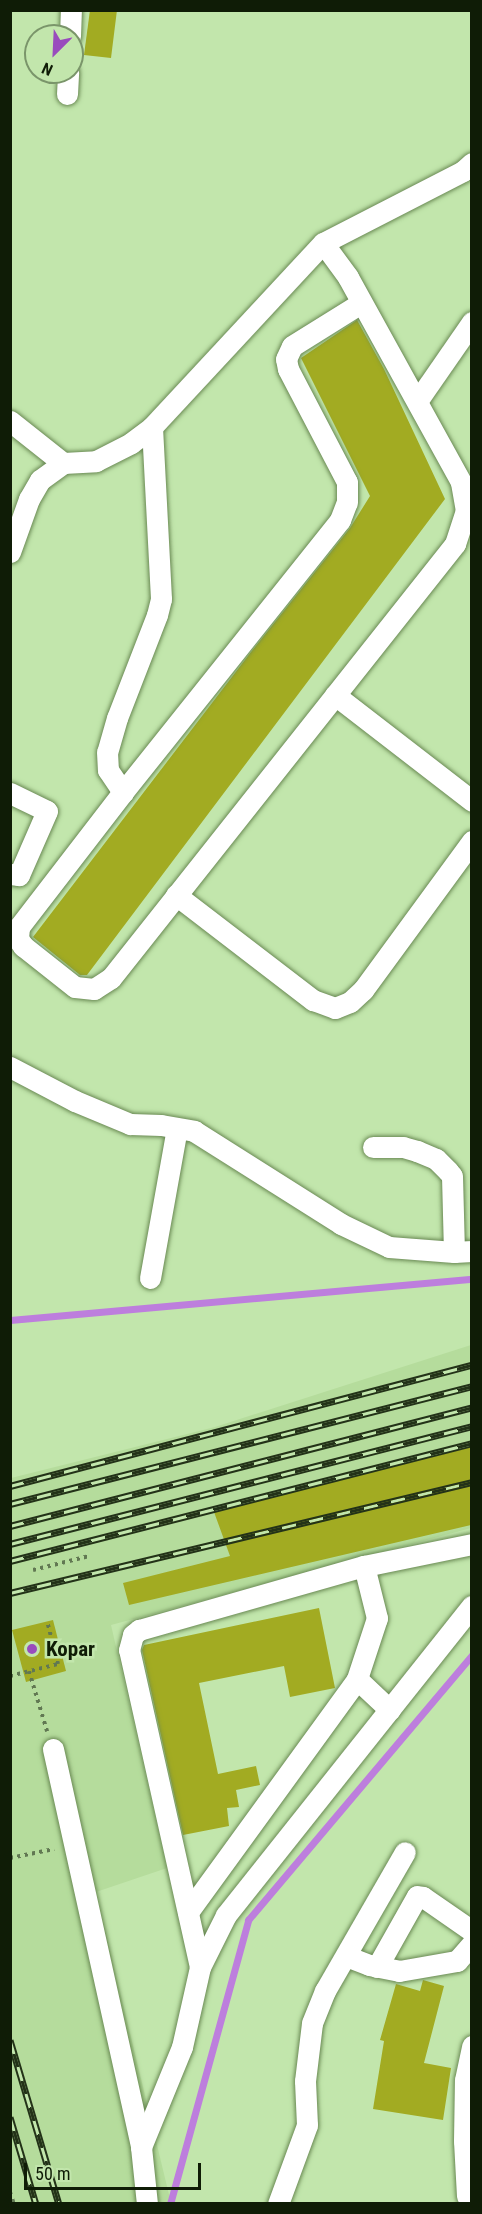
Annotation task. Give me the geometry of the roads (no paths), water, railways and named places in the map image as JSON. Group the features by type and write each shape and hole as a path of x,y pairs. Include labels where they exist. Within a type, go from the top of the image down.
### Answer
{"street":[{"path":"67,84 67,94"},
{"path":"10,552 29,499 40,480 63,463 96,460 131,443 152,427 323,243 463,171 471,163"},
{"path":"323,243 348,277 418,400 461,483 465,511 455,544 111,978 94,989 75,987 23,946 18,939 19,927 123,792 340,520 347,502 347,482 288,369 286,359 292,346 361,303"},
{"path":"418,400 471,322"},
{"path":"10,421 63,463"},
{"path":"123,792 108,770 107,752 111,734 157,615 161,599 152,427"},
{"path":"335,695 469,793"},
{"path":"10,793 47,812 19,875 10,874"},
{"path":"176,895 313,1000 335,1008 350,1002 363,990 471,841"},
{"path":"10,1067 75,1101 130,1124 194,1131 341,1224 390,1247 463,1252 452,1176 448,1171 436,1159 417,1151 403,1147 373,1147"},
{"path":"150,1278 177,1128"},
{"path":"200,1967 129,1650 133,1635 139,1630 364,1566 471,1544"},
{"path":"188,1912 357,1679 377,1618 364,1566"},
{"path":"141,2147 182,2047 200,1967 226,1915 471,1606"},
{"path":"357,1679 390,1710"},
{"path":"52,1749 141,2147 147,2204"},
{"path":"278,2204 307,2125 305,2081 312,2023 325,1991 405,1852"},
{"path":"384,1888 411,1904"},
{"path":"377,1967 417,1896 423,1896 471,1931"},
{"path":"346,1956 377,1967 399,1971 456,1961 471,1944"},
{"path":"465,2198 465,2090 471,2046"}],"waterway":[{"path":"10,1320 472,1279"},
{"path":"170,2204 248,1920 472,1655"}],"railway":[{"path":"10,1486 472,1365"},
{"path":"10,1504 472,1386"},
{"path":"10,1526 472,1407"},
{"path":"10,1544 472,1426"},
{"path":"10,1561 472,1443"},
{"path":"10,1593 472,1482"},
{"path":"10,2040 59,2204"},
{"path":"10,2117 36,2204"}],"place":[{"name":"Kopar","path":"32,1649"}]}
